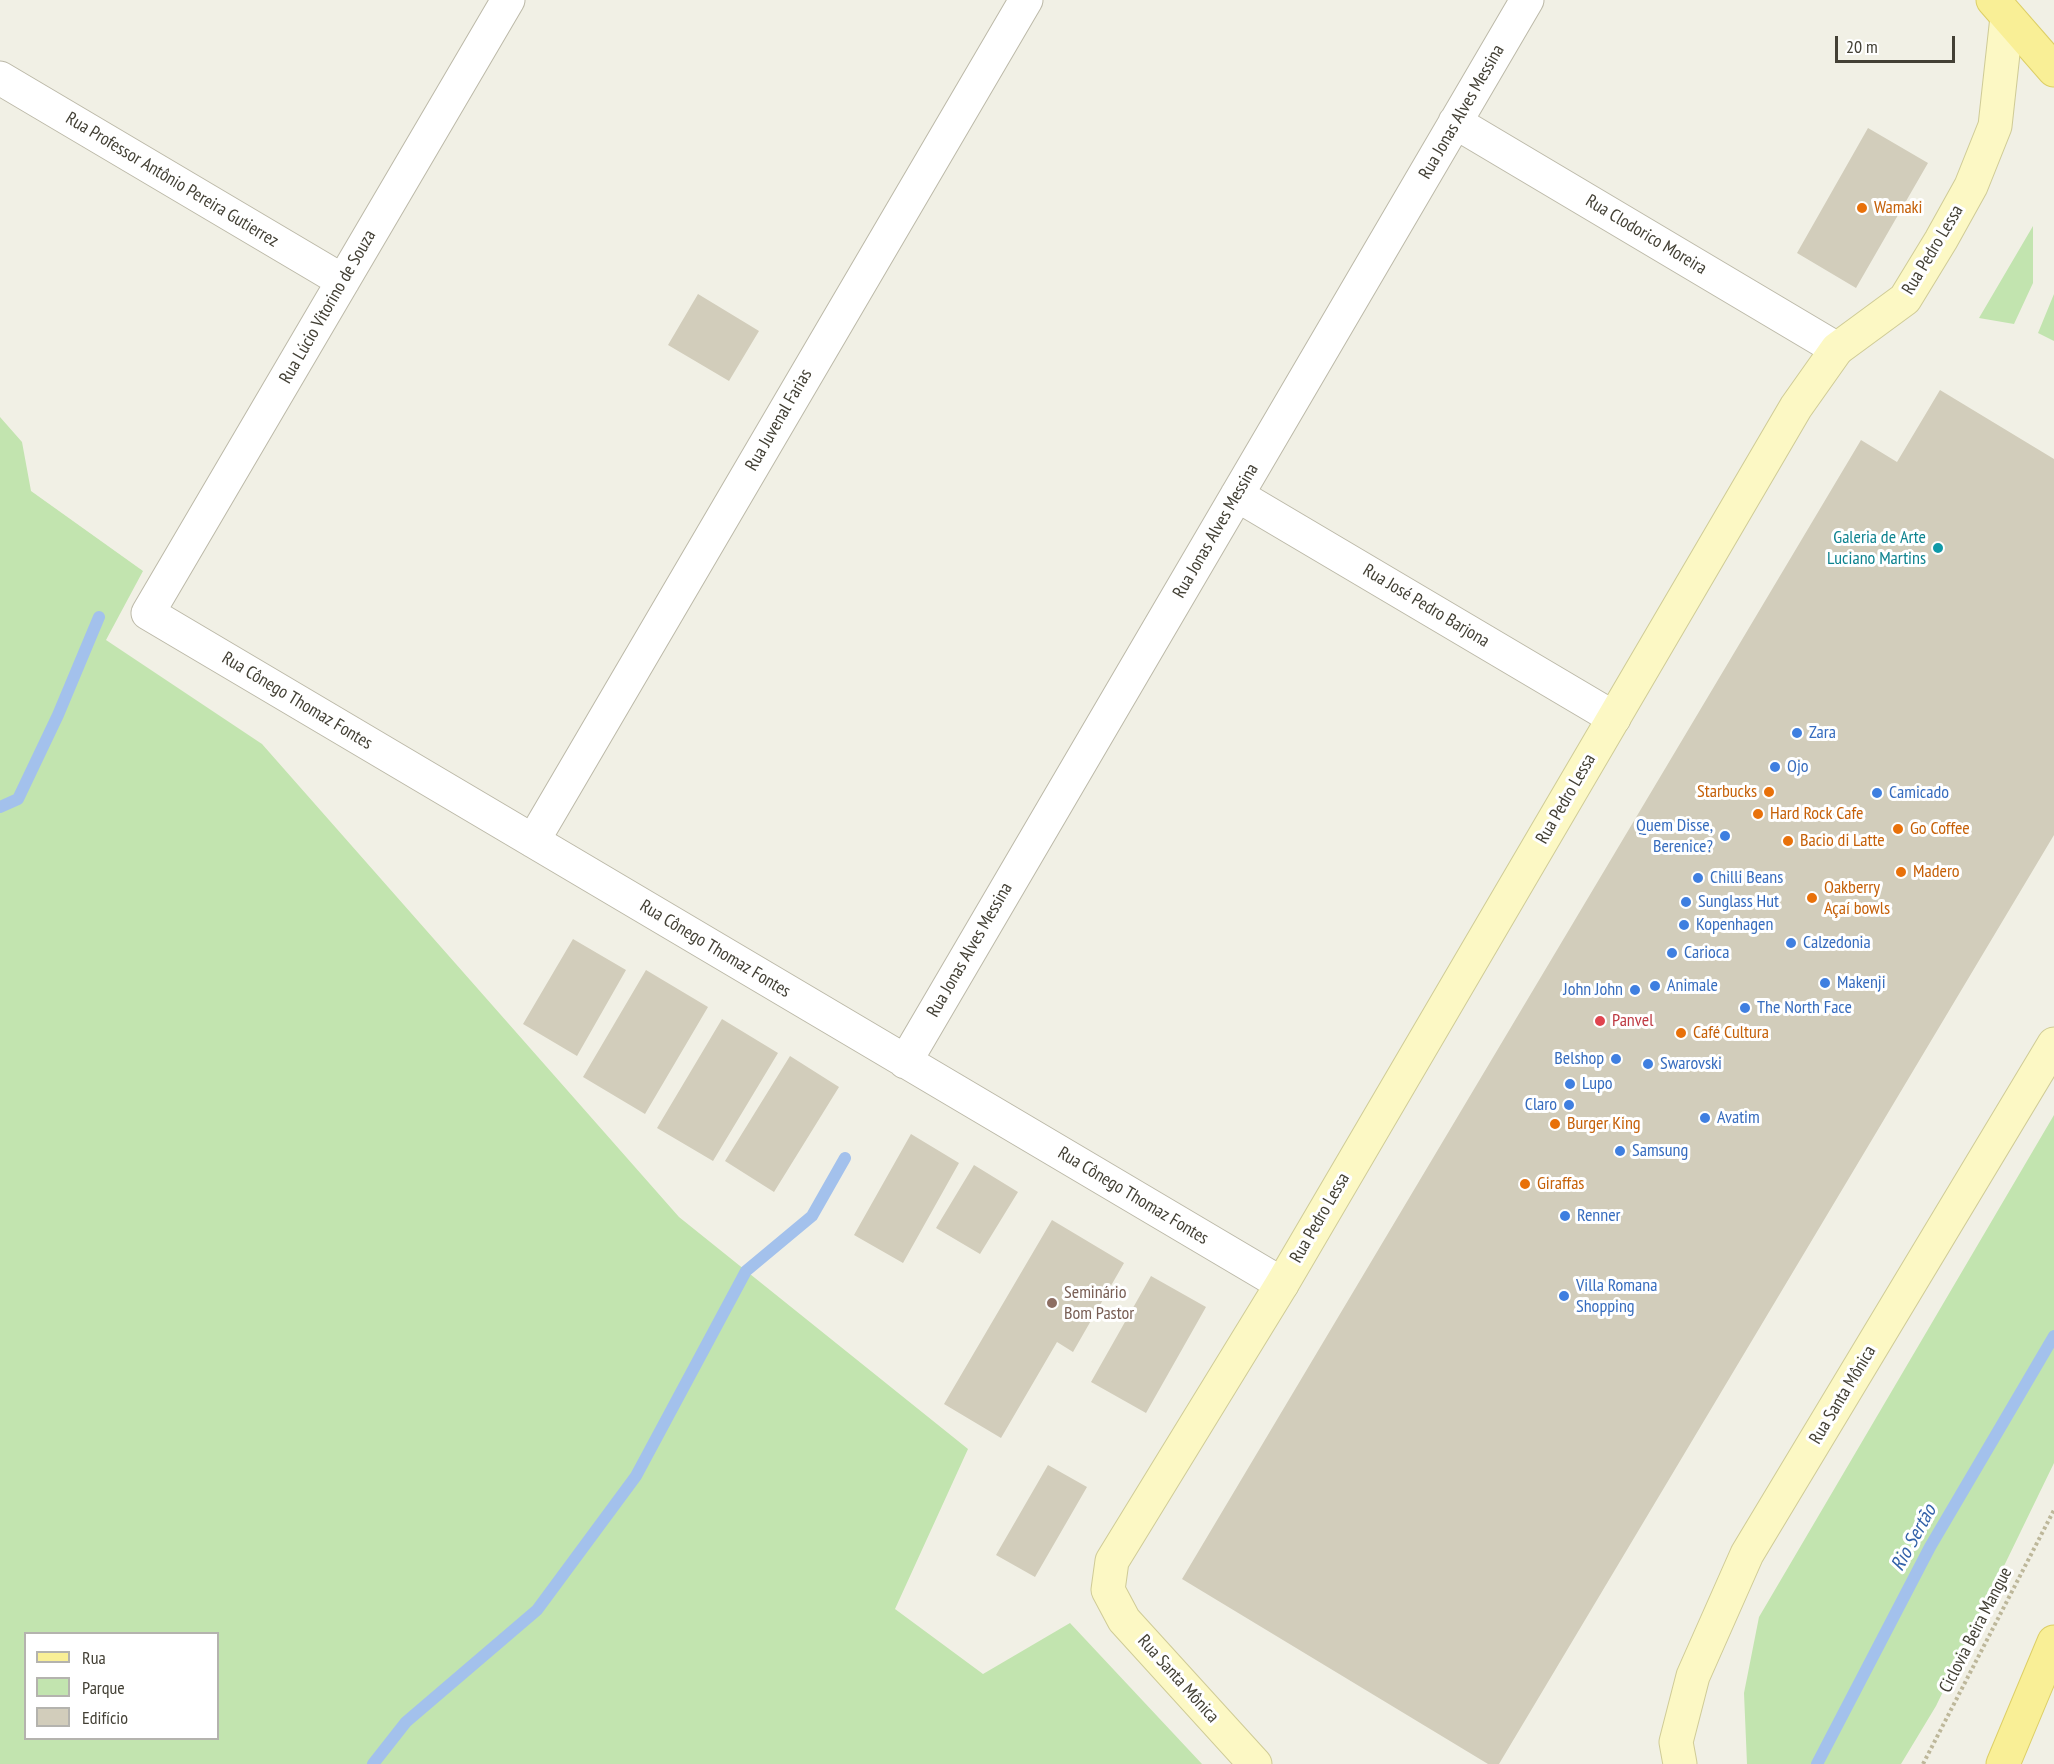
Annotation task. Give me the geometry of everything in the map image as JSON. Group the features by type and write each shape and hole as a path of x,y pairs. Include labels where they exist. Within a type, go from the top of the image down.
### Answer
{"main road":[{"path":"2000,8 2054,70"},
{"path":"2003,1764 2054,1642"}],"street":[{"name":"Rua Lúcio Vitorino de Souza","path":"148,613 508,0"},
{"name":"Rua Juvenal Farias","path":"533,841 1026,0"},
{"name":"Rua Jonas Alves Messina","path":"905,1062 1527,0"},
{"name":"Rua Pedro Lessa","path":"1108,1590 1112,1561 1282,1284 1796,407 1837,349 1905,299 1971,186 1995,126 2000,8"},
{"name":"Rua Professor Antônio Pereira Gutierrez","path":"0,78 344,281"},
{"name":"Rua Clodorico Moreira","path":"1455,122 1837,349"},
{"name":"Rua José Pedro Barjona","path":"1237,495 1614,718"},
{"name":"Rua Cônego Thomaz Fontes","path":"148,613 1282,1284"},
{"name":"Rua Santa Mônica","path":"1672,1757 1693,1676 1747,1554 2054,1044"},
{"name":"Rua Santa Mônica","path":"1108,1590 1124,1620 1255,1764"}],"path":[{"name":"Ciclovia Beira Mangue","path":"1923,1764 2054,1510"}],"green space":[{"path":"2033,226 2033,283 2014,324 1979,318"},
{"path":"2054,294 2054,341 2038,333"},
{"path":"0,417 22,442 31,491 143,571 106,640 262,744 679,1217 968,1449 895,1609 983,1674 1070,1623 1202,1764 0,1764"},
{"path":"2054,1115 2054,1463 1936,1706 1901,1764 1747,1764 1744,1693 1759,1617"}],"building":[{"name":"Wamaki","path":"1868,128 1928,163 1856,288 1797,253"},
{"path":"698,294 759,331 729,381 668,345"},
{"name":"Villa Romana Shopping","path":"1940,390 2054,459 2054,835 1499,1764 1488,1764 1182,1579 1861,440 1897,462"},
{"path":"573,939 626,970 577,1056 523,1024"},
{"path":"646,970 708,1007 645,1114 583,1077"},
{"path":"722,1019 778,1053 713,1161 657,1128"},
{"path":"790,1056 839,1087 774,1192 725,1161"},
{"path":"911,1134 959,1163 903,1263 854,1235"},
{"path":"974,1165 1018,1192 980,1254 936,1228"},
{"name":"Seminário Bom Pastor","path":"1052,1220 1124,1263 1073,1352 1057,1342 1001,1438 944,1404"},
{"path":"1151,1276 1206,1307 1146,1413 1091,1382"},
{"path":"1048,1465 1087,1487 1035,1577 996,1555"}],"waterway":[{"path":"0,807 18,799 58,715 99,617"},
{"path":"373,1764 406,1722 537,1610 636,1476 746,1271 812,1216 845,1158"},
{"name":"Rio Sertão","path":"1817,1764 1930,1547 2054,1336"}],"place":[{"name":"Wamaki","path":"1862,208"},
{"name":"Galeria de Arte Luciano Martins","path":"1938,548"},
{"name":"Zara","path":"1797,733"},
{"name":"Ojo","path":"1775,767"},
{"name":"Starbucks","path":"1769,792"},
{"name":"Camicado","path":"1877,793"},
{"name":"Hard Rock Cafe","path":"1758,814"},
{"name":"Go Coffee","path":"1898,829"},
{"name":"Quem Disse, Berenice?","path":"1725,836"},
{"name":"Bacio di Latte","path":"1788,841"},
{"name":"Madero","path":"1901,872"},
{"name":"Chilli Beans","path":"1698,878"},
{"name":"Oakberry Açaí bowls","path":"1812,898"},
{"name":"Sunglass Hut","path":"1686,902"},
{"name":"Kopenhagen","path":"1684,925"},
{"name":"Calzedonia","path":"1791,943"},
{"name":"Carioca","path":"1672,953"},
{"name":"Makenji","path":"1825,983"},
{"name":"Animale","path":"1655,986"},
{"name":"John John","path":"1635,990"},
{"name":"The North Face","path":"1745,1008"},
{"name":"Panvel","path":"1600,1021"},
{"name":"Café Cultura","path":"1681,1033"},
{"name":"Belshop","path":"1616,1059"},
{"name":"Swarovski","path":"1648,1064"},
{"name":"Lupo","path":"1570,1084"},
{"name":"Claro","path":"1569,1105"},
{"name":"Avatim","path":"1705,1118"},
{"name":"Burger King","path":"1555,1124"},
{"name":"Samsung","path":"1620,1151"},
{"name":"Giraffas","path":"1525,1184"},
{"name":"Renner","path":"1565,1216"},
{"name":"Villa Romana Shopping","path":"1564,1296"},
{"name":"Seminário Bom Pastor","path":"1052,1303"}]}
